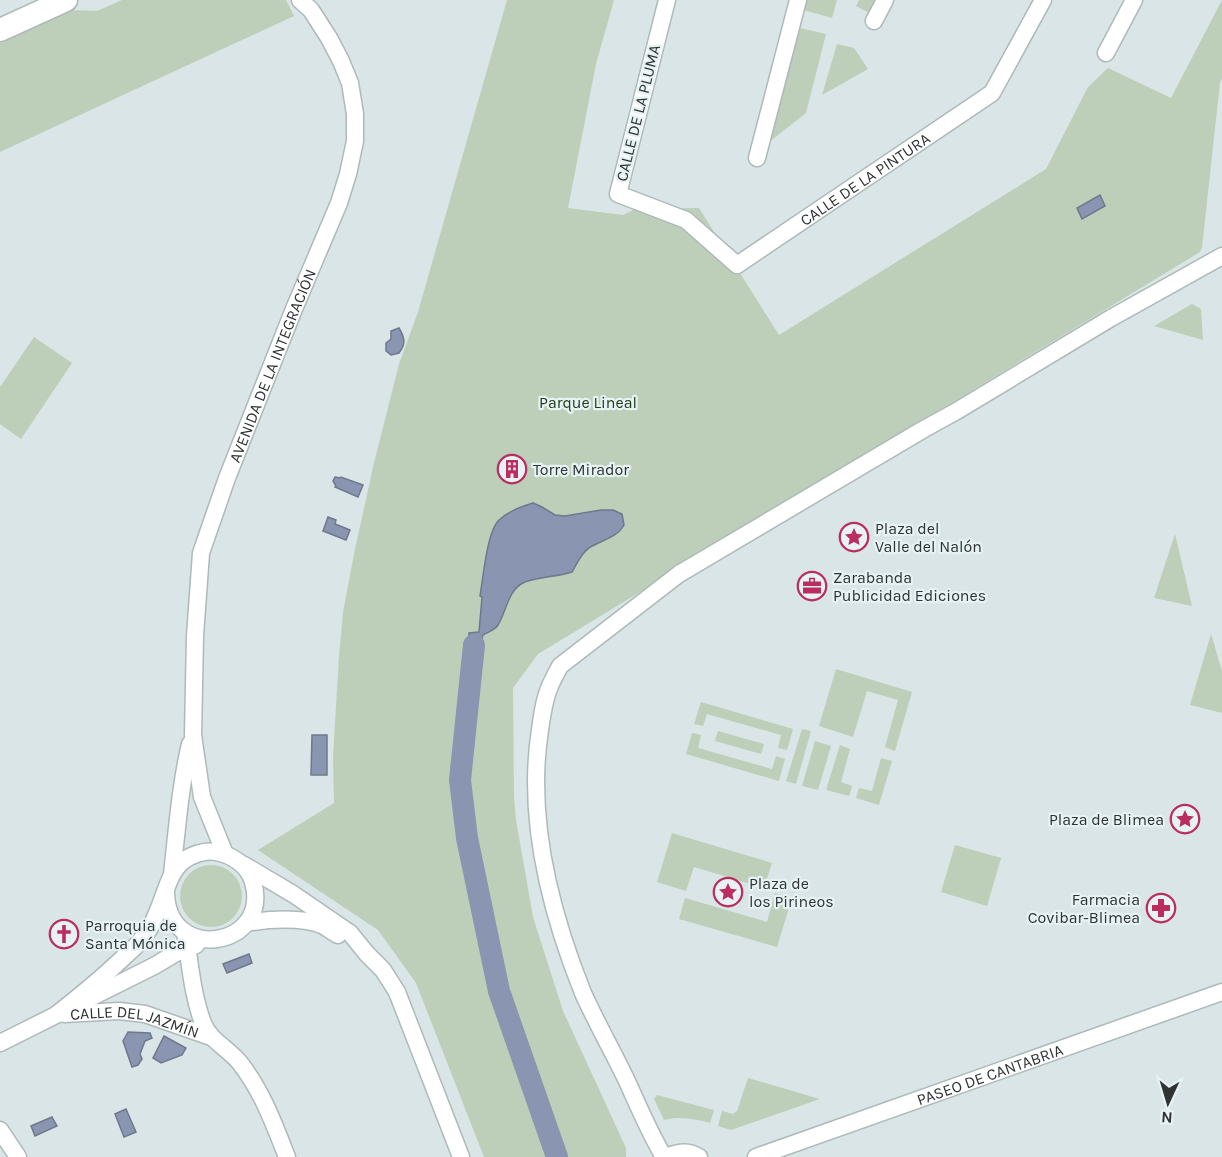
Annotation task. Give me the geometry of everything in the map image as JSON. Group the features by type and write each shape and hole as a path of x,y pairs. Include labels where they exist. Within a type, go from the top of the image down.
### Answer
{"street":[{"path":"0,30 66,0"},
{"name":"CALLE DE LA PLUMA","path":"667,0 618,194 686,220 737,265"},
{"path":"757,158 798,0"},
{"path":"874,21 885,0"},
{"name":"CALLE DE LA PINTURA","path":"737,265 992,93 1043,0"},
{"path":"1106,53 1134,0"},
{"name":"AVENIDA DE LA INTEGRACIÓN","path":"225,854 202,797 193,735 195,636 201,553 227,478 290,319 339,204 355,141 355,114 350,83 329,38 307,3"},
{"path":"699,1157 692,1153 678,1152 665,1157 654,1141 584,995 552,904 540,846 535,778 544,703 550,684 560,666 679,574 955,412 1086,332 1222,256"},
{"name":"AVENIDA DE LA INTEGRACIÓN","path":"172,874 183,773 193,735"},
{"path":"241,863 251,876 255,892 254,908 246,923 236,933 222,939 186,940 170,914 166,902 166,891 172,874 181,862 195,854 210,851 225,854 241,863 293,894 350,933 383,970 397,992 461,1157"},
{"name":"CALLE DEL JAZMÍN","path":"57,1014 106,974 142,940 156,916 166,891"},
{"path":"246,923 283,920 305,921 321,925 368,954"},
{"name":"CALLE DEL JAZMÍN","path":"0,1043 57,1014 186,940 203,1024 211,1037 239,1061 259,1090 288,1157"},
{"name":"PASEO DE CANTABRIA","path":"756,1157 1222,992"},
{"name":"CALLE DEL JAZMÍN","path":"57,1014 118,1011 145,1014 211,1037"},
{"path":"0,1130 18,1157"}],"green space":[{"path":"122,0 286,0 294,16 0,152 0,43 69,10 97,11"},
{"name":"Parque Lineal","path":"507,0 614,0 596,64 568,208 623,215 635,209 699,208 779,335 1046,169 1088,87 1108,68 1171,98 1222,0 1222,78 1200,252 538,654 513,688 516,820 533,917 563,1011 626,1148 626,1157 484,1157 416,983 378,930 258,850 334,803 333,757 339,656 343,612 355,549 399,364 418,312"},
{"path":"803,0 837,0 832,18 800,9"},
{"path":"859,0 881,0 873,15 856,6"},
{"path":"795,27 826,34 806,113 764,146"},
{"path":"837,44 854,48 868,69 822,95"},
{"path":"1192,304 1201,309 1203,340 1154,326"},
{"path":"34,337 72,363 21,439 0,424 0,387"},
{"path":"1175,534 1192,606 1154,598"},
{"path":"1211,634 1222,671 1222,713 1190,705"},
{"path":"836,669 912,692 895,751 885,747 898,700 867,691 853,737 819,726"},
{"path":"701,702 793,729 787,750 778,748 781,735 707,714 703,726 694,724"},
{"path":"802,729 811,731 796,784 786,781"},
{"path":"718,731 764,744 761,754 715,741"},
{"path":"692,733 701,735 698,748 772,769 776,756 785,759 779,781 686,754"},
{"path":"815,741 831,746 818,790 802,786"},
{"path":"840,745 850,749 841,782 852,786 849,796 826,790"},
{"path":"881,758 892,761 879,805 856,798 859,788 872,791"},
{"path":"672,833 772,863 764,888 694,867 686,891 657,882"},
{"path":"955,845 1001,858 987,906 941,892"},
{"path":"211,865 223,867 233,874 240,884 242,896 240,908 233,918 223,925 211,927 199,925 189,918 182,908 180,896 182,884 189,874 199,867"},
{"path":"775,893 792,898 777,947 679,919 685,898 767,922"},
{"path":"748,1078 820,1099 731,1130 718,1126 722,1111 733,1114 737,1111"},
{"path":"657,1095 714,1110 710,1123 687,1118 664,1120 654,1099"}],"water":[{"path":"1100,195 1105,206 1082,219 1077,208"},
{"path":"399,328 404,344 399,353 391,355 386,351 386,343 391,339 391,331"},
{"path":"335,477 363,485 358,497 335,487 333,481"},
{"path":"533,503 555,515 565,516 613,510 622,514 624,525 613,536 586,550 572,572 521,584 510,597 497,627 483,635 480,645 469,645 469,633 479,632 482,597 480,596 491,534 499,520 507,514"},
{"path":"328,517 336,520 335,524 350,530 346,540 323,531"},
{"path":"312,735 327,735 327,775 311,775"},
{"path":"249,954 252,963 227,973 223,964"},
{"path":"128,1032 150,1033 152,1038 145,1041 140,1054 142,1059 138,1065 132,1067 123,1041"},
{"path":"164,1036 186,1048 182,1055 161,1063 153,1058"},
{"path":"126,1109 136,1132 124,1137 115,1114"},
{"path":"52,1117 57,1126 35,1136 31,1126"}],"waterway":[{"path":"474,645 460,780 467,838 499,991 557,1157"}],"place":[{"name":"Torre Mirador","path":"512,469"},
{"name":"Plaza del Valle del Nalón","path":"854,537"},
{"name":"Zarabanda Publicidad Ediciones","path":"812,586"},
{"name":"Plaza de Blimea","path":"1185,819"},
{"name":"Plaza de los Pirineos","path":"728,892"},
{"name":"Farmacia Covibar-Blimea","path":"1161,908"},
{"name":"Parroquia de Santa Mónica","path":"64,934"}]}
